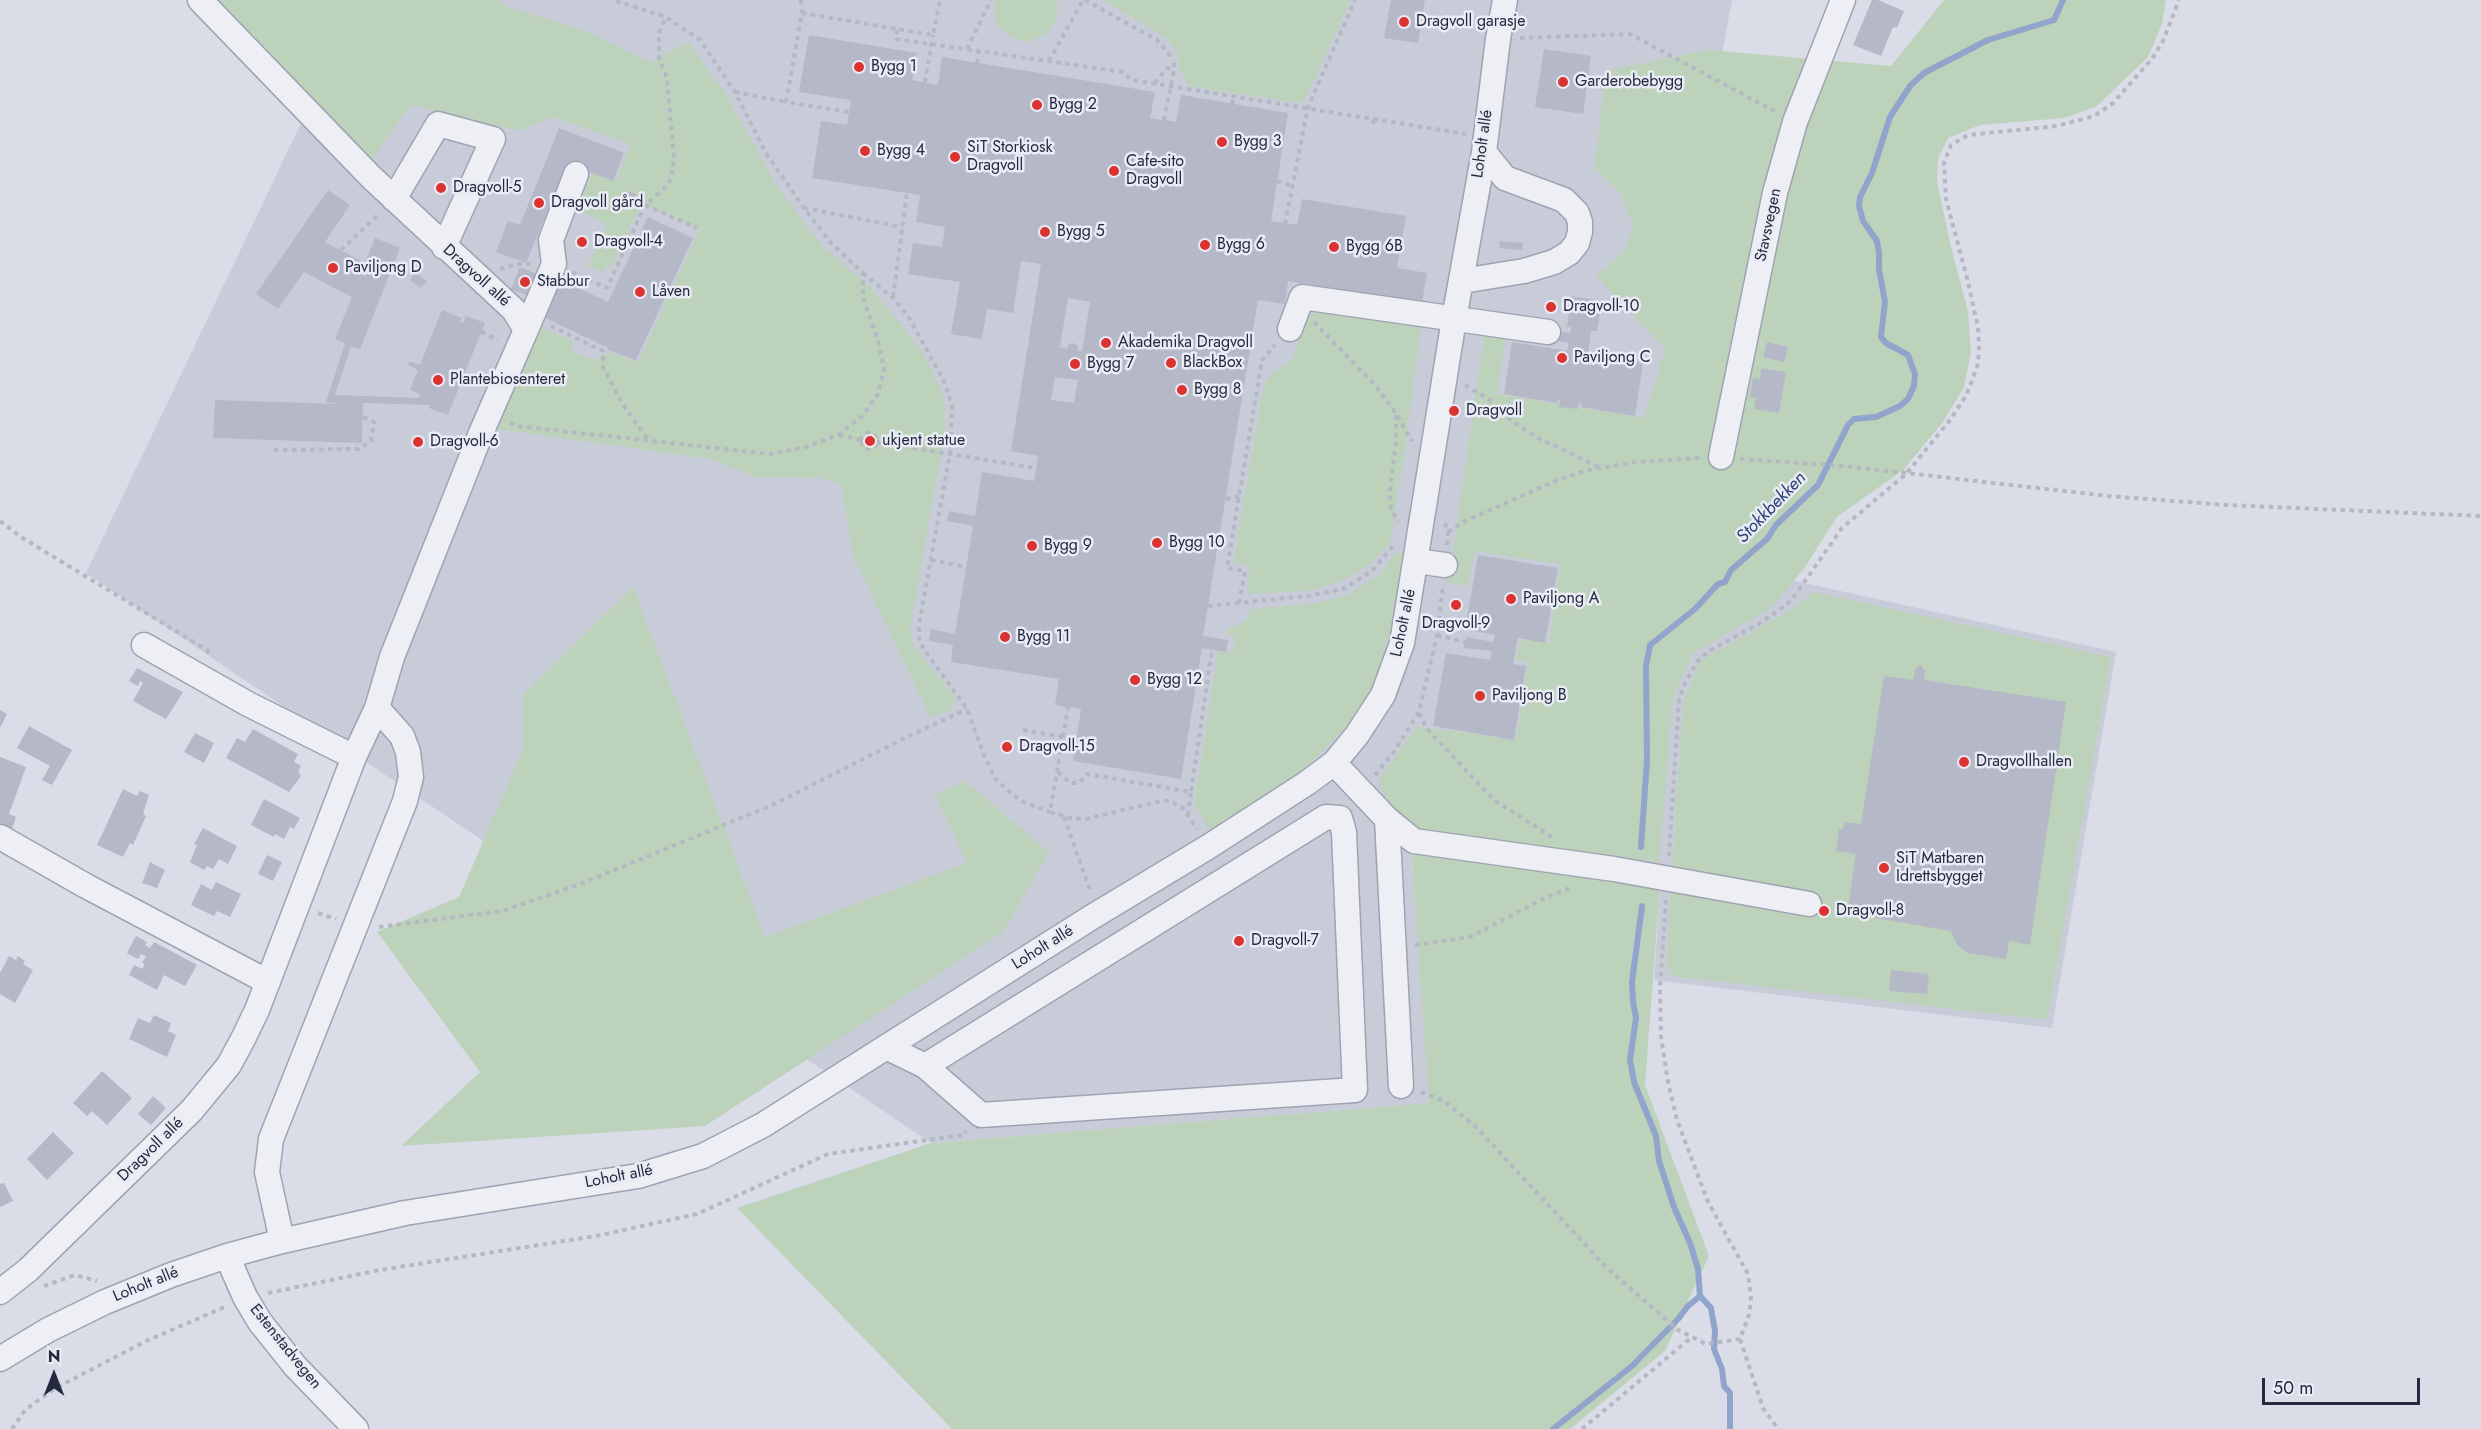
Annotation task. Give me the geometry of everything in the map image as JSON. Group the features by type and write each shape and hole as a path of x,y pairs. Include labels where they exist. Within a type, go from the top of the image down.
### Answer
{"street":[{"name":"Dragvoll allé","path":"0,1292 28,1270 192,1110 229,1065 268,982 354,757 377,708 392,657 489,415 529,323 474,275 394,199 200,0"},
{"name":"Loholt allé","path":"0,1359 48,1330 105,1302 171,1275 227,1256 405,1213 638,1176 703,1156 763,1125 1092,917 1208,848 1334,763 1357,735 1383,696 1406,626 1505,0"},
{"name":"Stavsvegen","path":"1721,457 1775,193 1796,122 1843,0"},
{"path":"394,199 438,124 493,139 444,247"},
{"path":"1462,281 1524,271 1554,262 1569,253 1577,243 1580,232 1577,213 1564,200 1505,178 1484,143"},
{"path":"529,323 554,264 551,240 576,174"},
{"path":"1290,329 1302,297 1548,332"},
{"path":"1416,561 1445,565"},
{"path":"144,645 248,704 354,757"},
{"path":"282,1241 267,1172 271,1139 405,801 411,777 410,758 402,736 377,708"},
{"path":"1334,763 1387,819 1414,841 1614,869 1809,904"},
{"path":"886,1047 925,1066 981,1115 1355,1090 1344,832 1340,818 1326,817 925,1066"},
{"path":"1387,819 1401,1086"},
{"path":"0,837 86,886 268,982"},
{"name":"Estenstadvegen","path":"227,1256 245,1297 260,1322 295,1366 356,1429"}],"path":[{"path":"613,0 666,17 700,40 735,92 766,153 804,208 831,243 893,298 908,316 949,394 953,417 950,453 919,626 919,639 967,709 985,758 996,780 1021,801 1064,817 1086,819 1161,801 1177,804 1188,814 1208,848"},
{"path":"786,102 801,14 801,0"},
{"path":"925,82 940,0"},
{"path":"967,49 991,0"},
{"path":"1049,61 1084,0 1157,40 1174,60 1164,120"},
{"path":"1285,224 1308,106 1355,0"},
{"path":"1778,1429 1763,1408 1740,1339 1749,1314 1751,1298 1748,1274 1708,1202 1681,1131 1668,1082 1661,1037 1660,987 1679,701 1683,687 1697,662 1709,651 1762,622 1787,604 1842,528 1906,474 1967,394 1977,364 1979,346 1977,327 1944,187 1944,163 1950,145 1968,135 2057,126 2094,116 2112,104 2152,59 2163,41 2179,0"},
{"path":"801,14 933,35"},
{"path":"474,275 517,264 554,264 607,288 645,205 664,189 671,179 674,160 667,78 659,57 659,33 666,17"},
{"path":"897,30 896,39 1123,72 1132,80 1308,106 1465,134 1484,143"},
{"path":"1498,39 1630,34 1796,122"},
{"path":"977,63 979,51"},
{"path":"1155,83 1167,68 1174,70"},
{"path":"735,92 849,112"},
{"path":"1232,104 1234,95"},
{"path":"1373,124 1374,118"},
{"path":"1277,182 1292,186"},
{"path":"893,298 907,193"},
{"path":"341,250 394,199"},
{"path":"645,205 696,228"},
{"path":"804,208 902,227"},
{"path":"489,415 516,426 770,454 806,447 838,435 862,416 878,394 884,369 878,340 862,298 863,273"},
{"path":"1300,303 1314,322 1375,385 1395,412 1412,442 1414,430"},
{"path":"529,323 603,351"},
{"path":"1239,603 1245,571 1227,568 1262,360 1290,329"},
{"path":"605,346 603,367 622,404 648,440"},
{"path":"1464,385 1483,396 1513,422 1538,438 1601,469"},
{"path":"1395,412 1396,442 1390,490 1391,508 1398,523"},
{"path":"274,450 359,449 371,441 374,422 363,417"},
{"path":"861,440 865,434 870,433 876,437 877,442"},
{"path":"838,435 861,440"},
{"path":"861,440 862,445 868,448 873,447 877,442"},
{"path":"877,442 1036,468"},
{"path":"1362,791 1393,753 1419,712 1437,635 1448,532 1465,521 1553,482 1584,471 1637,462 1721,457 1844,466 2108,496 2226,505 2481,516"},
{"path":"1226,499 1239,496"},
{"path":"1397,531 1400,511"},
{"path":"0,521 21,537 207,650 212,659"},
{"path":"1208,606 1307,596 1343,589 1372,571 1393,547 1395,539"},
{"path":"931,560 966,567"},
{"path":"1437,635 1465,642"},
{"path":"1188,814 1212,650"},
{"path":"1050,812 1068,707"},
{"path":"296,905 355,926 377,927 502,911 578,885 770,806 967,709"},
{"path":"1419,712 1427,729 1494,800 1553,837"},
{"path":"1023,730 1063,738"},
{"path":"1058,772 1070,783 1079,783 1087,774 1191,792"},
{"path":"1064,817 1092,897 1092,917"},
{"path":"1393,946 1470,937 1575,885"},
{"path":"1401,1086 1444,1101 1475,1126 1606,1267 1678,1330 1706,1344 1740,1339"},
{"path":"12,1429 25,1410 54,1389 146,1341 245,1297 380,1270 596,1236 697,1214 828,1154 963,1135 981,1115"},
{"path":"35,1290 75,1275 106,1283"},
{"path":"1582,1429 1687,1341 1694,1339"}],"shaded area":[{"path":"360,0 1732,0 1633,545 2116,652 2052,1028 1654,980 1660,885 1411,846 1430,1103 931,1143 86,573"}],"green space":[{"path":"210,0 498,0 511,8 588,32 650,62 689,42 726,95 779,189 822,246 872,289 914,341 940,388 945,404 945,430 910,629 914,647 955,697 950,711 930,717 853,555 841,484 820,478 756,477 710,459 498,429 539,326 575,342 571,351 594,360 609,352 638,362 700,229 642,203 611,267 607,265 603,272 588,266 607,224 582,212 580,202 592,173 617,180 630,144 554,117 519,131 410,105 370,163"},
{"path":"995,0 1057,0 1057,19 1046,35 1027,42 1017,40 1000,29 995,20"},
{"path":"1103,0 1351,0 1305,99 1298,103 1188,86 1180,69 1176,52 1165,37"},
{"path":"1944,0 2166,0 2162,24 2148,57 2097,106 2064,118 1980,125 1948,138 1938,159 1937,182 1968,311 1971,353 1964,387 1943,422 1903,470 1837,517 1803,570 1771,608 1693,653 1673,698 1659,863 1612,855 1578,859 1417,834 1398,818 1379,785 1382,775 1417,726 1516,740 1528,663 1516,660 1520,639 1549,643 1560,564 1475,551 1468,586 1448,583 1485,332 1506,337 1497,394 1644,418 1665,349 1596,276 1625,250 1633,225 1622,195 1595,169 1605,71 1709,50 1891,66"},
{"path":"1317,310 1421,326 1390,543 1368,566 1339,582 1307,591 1247,594 1250,566 1233,563 1264,384 1294,357 1302,321"},
{"path":"1396,552 1406,555 1391,629 1373,687 1345,728 1297,777 1210,830 1194,805 1218,651 1233,653 1235,637 1227,634 1227,628 1239,625 1247,618 1251,609 1310,604 1346,596 1380,574"},
{"path":"633,587 765,937 967,863 935,795 965,781 1049,852 1003,932 705,1126 401,1146 480,1072 377,932 459,897 523,749 523,694"},
{"path":"1815,592 2111,657 2047,1020 1673,976 1666,964 1683,702 1700,661 1785,613"},
{"path":"1411,846 1660,885 1645,1085 1709,1256 1665,1351 1570,1429 952,1429 737,1208 931,1143 1429,1103"}],"building":[{"name":"Dragvoll garasje","path":"1391,0 1425,0 1418,43 1384,38"},
{"path":"1872,0 1878,0 1904,11 1897,28 1893,27 1881,56 1853,45"},
{"path":"809,35 917,53 912,80 938,85 942,57 1155,92 1150,118 1176,122 1181,95 1288,113 1271,221 1297,225 1302,199 1406,216 1397,268 1427,273 1422,303 1288,281 1285,304 1258,300 1203,636 1228,640 1226,652 1202,648 1181,779 1073,761 1081,709 1055,705 1059,679 951,662 953,645 929,641 931,629 955,634 973,526 947,521 949,511 975,516 982,472 1034,481 1038,456 1011,451 1041,264 1021,261 1013,313 987,309 982,339 951,334 960,282 908,274 913,243 942,247 945,227 916,222 920,195 812,178 821,121 847,125 851,100 799,92","holes":["1068,298 1090,302 1082,351 1078,351 1078,346 1073,343 1069,344 1067,349 1060,347","1055,377 1078,380 1074,403 1051,400"]},
{"name":"Garderobebygg","path":"1544,49 1591,56 1583,114 1535,107"},
{"name":"Dragvoll gård","path":"559,128 624,153 613,181 567,163 526,263 496,252 508,221 520,225"},
{"path":"328,190 350,205 325,242 365,263 375,238 400,248 360,349 351,346 335,395 419,398 420,394 410,390 418,370 408,365 410,361 420,365 442,310 462,318 460,322 463,323 466,316 485,323 448,415 429,408 430,405 363,403 362,443 213,438 215,400 341,404 326,402 345,343 335,339 352,297 304,272 278,309 256,294"},
{"path":"624,190 636,194 631,208 619,204"},
{"name":"Låven","path":"648,217 693,238 636,360 607,350 608,348 539,315 557,278 608,302"},
{"path":"1500,241 1523,243 1522,250 1499,248"},
{"name":"Stabbur","path":"520,267 540,275 531,297 511,289"},
{"path":"415,272 427,281 421,288 410,280"},
{"name":"Paviljong C","path":"1571,296 1602,301 1597,331 1591,331 1588,354 1643,363 1635,416 1581,407 1582,404 1579,403 1578,409 1559,407 1560,400 1557,403 1504,394 1512,342 1567,351 1569,343 1555,340 1557,331 1570,333 1571,327 1567,327"},
{"path":"1767,342 1788,347 1784,362 1763,357"},
{"path":"1761,368 1786,372 1779,413 1754,409 1756,398 1750,397 1753,378 1760,379"},
{"path":"1478,555 1558,568 1545,643 1518,638 1513,664 1526,666 1514,740 1433,726 1446,653 1490,660 1492,651 1464,648 1466,637 1493,642 1495,635 1465,629"},
{"name":"Dragvollhallen","path":"1921,665 1925,671 1924,680 2066,702 2030,945 2009,941 2006,959 1968,953 1957,945 1951,931 1847,913 1856,854 1836,851 1839,829 1843,829 1844,822 1861,824 1884,676 1913,680 1916,668"},
{"path":"137,668 183,692 166,719 133,701 143,683 140,681 138,686 129,681"},
{"path":"0,710 7,714 0,728"},
{"path":"29,726 72,750 52,785 42,780 50,766 17,748"},
{"path":"253,729 298,754 294,762 301,766 298,771 301,776 289,792 226,758 237,738 245,742"},
{"path":"195,733 214,743 204,763 184,752"},
{"path":"0,757 26,767 9,814 16,817 12,829 0,824"},
{"path":"123,789 137,796 140,791 149,795 143,814 146,816 133,845 130,843 123,857 97,845"},
{"path":"264,799 300,818 294,829 290,827 284,839 275,834 274,837 251,825"},
{"path":"203,828 237,846 228,864 219,859 213,869 207,866 204,870 190,862 197,845 194,844"},
{"path":"267,855 282,862 273,881 258,874"},
{"path":"150,862 165,870 157,888 142,883"},
{"path":"216,882 241,894 230,917 217,911 214,916 191,905 201,884 212,890"},
{"path":"136,936 147,942 145,945 150,948 154,942 197,965 185,986 164,975 157,990 129,975 134,965 142,969 145,964 142,963 146,956 141,954 138,959 127,953"},
{"path":"9,956 16,960 18,956 25,961 23,964 33,970 15,1003 0,994 0,973"},
{"path":"1891,970 1929,974 1927,994 1889,991"},
{"path":"154,1015 171,1023 168,1031 176,1035 167,1057 129,1039 138,1018 150,1023"},
{"path":"102,1071 132,1098 107,1125 92,1111 87,1116 73,1103"},
{"path":"153,1096 166,1108 151,1125 138,1114"},
{"path":"53,1132 74,1153 47,1180 27,1159"},
{"path":"4,1183 13,1201 0,1207 0,1184"}],"waterway":[{"name":"Stokkbekken","path":"1641,847 1647,760 1646,666 1650,645 1695,609 1718,584 1725,582 1731,570 1767,539 1776,525 1818,485 1848,425 1854,419 1876,417 1900,406 1908,399 1914,386 1915,374 1908,355 1886,343 1881,337 1885,302 1877,241 1863,221 1859,206 1860,197 1872,173 1890,117 1910,86 1924,73 1988,40 2054,20 2063,0"},
{"path":"1553,1429 1632,1366 1700,1296 1698,1269 1659,1161 1656,1136 1634,1082 1630,1060 1636,1018 1632,982 1642,906"},
{"path":"1700,1296 1711,1308 1715,1331 1714,1349 1722,1369 1724,1386 1730,1393 1730,1429"}],"place":[{"name":"Dragvoll garasje","path":"1404,22"},
{"name":"Bygg 1","path":"859,67"},
{"name":"Garderobebygg","path":"1563,82"},
{"name":"Bygg 2","path":"1037,105"},
{"name":"Bygg 3","path":"1222,142"},
{"name":"Bygg 4","path":"865,151"},
{"name":"SiT Storkiosk Dragvoll","path":"955,157"},
{"name":"Cafe-sito Dragvoll","path":"1114,171"},
{"name":"Dragvoll-5","path":"441,188"},
{"name":"Dragvoll gård","path":"539,203"},
{"name":"Bygg 5","path":"1045,232"},
{"name":"Dragvoll-4","path":"582,242"},
{"name":"Bygg 6","path":"1205,245"},
{"name":"Bygg 6B","path":"1334,247"},
{"name":"Paviljong D","path":"333,268"},
{"name":"Stabbur","path":"525,282"},
{"name":"Låven","path":"640,292"},
{"name":"Dragvoll-10","path":"1551,307"},
{"name":"Akademika Dragvoll","path":"1106,343"},
{"name":"Paviljong C","path":"1562,358"},
{"name":"BlackBox","path":"1171,363"},
{"name":"Bygg 7","path":"1075,364"},
{"name":"Plantebiosenteret","path":"438,380"},
{"name":"Bygg 8","path":"1182,390"},
{"name":"Dragvoll","path":"1454,411"},
{"name":"ukjent statue","path":"870,441"},
{"name":"Dragvoll-6","path":"418,442"},
{"name":"Bygg 10","path":"1157,543"},
{"name":"Bygg 9","path":"1032,546"},
{"name":"Paviljong A","path":"1511,599"},
{"name":"Dragvoll-9","path":"1456,605"},
{"name":"Bygg 11","path":"1005,637"},
{"name":"Bygg 12","path":"1135,680"},
{"name":"Paviljong B","path":"1480,696"},
{"name":"Dragvoll-15","path":"1007,747"},
{"name":"Dragvollhallen","path":"1964,762"},
{"name":"SiT Matbaren Idrettsbygget","path":"1884,868"},
{"name":"Dragvoll-8","path":"1824,911"},
{"name":"Dragvoll-7","path":"1239,941"}]}
